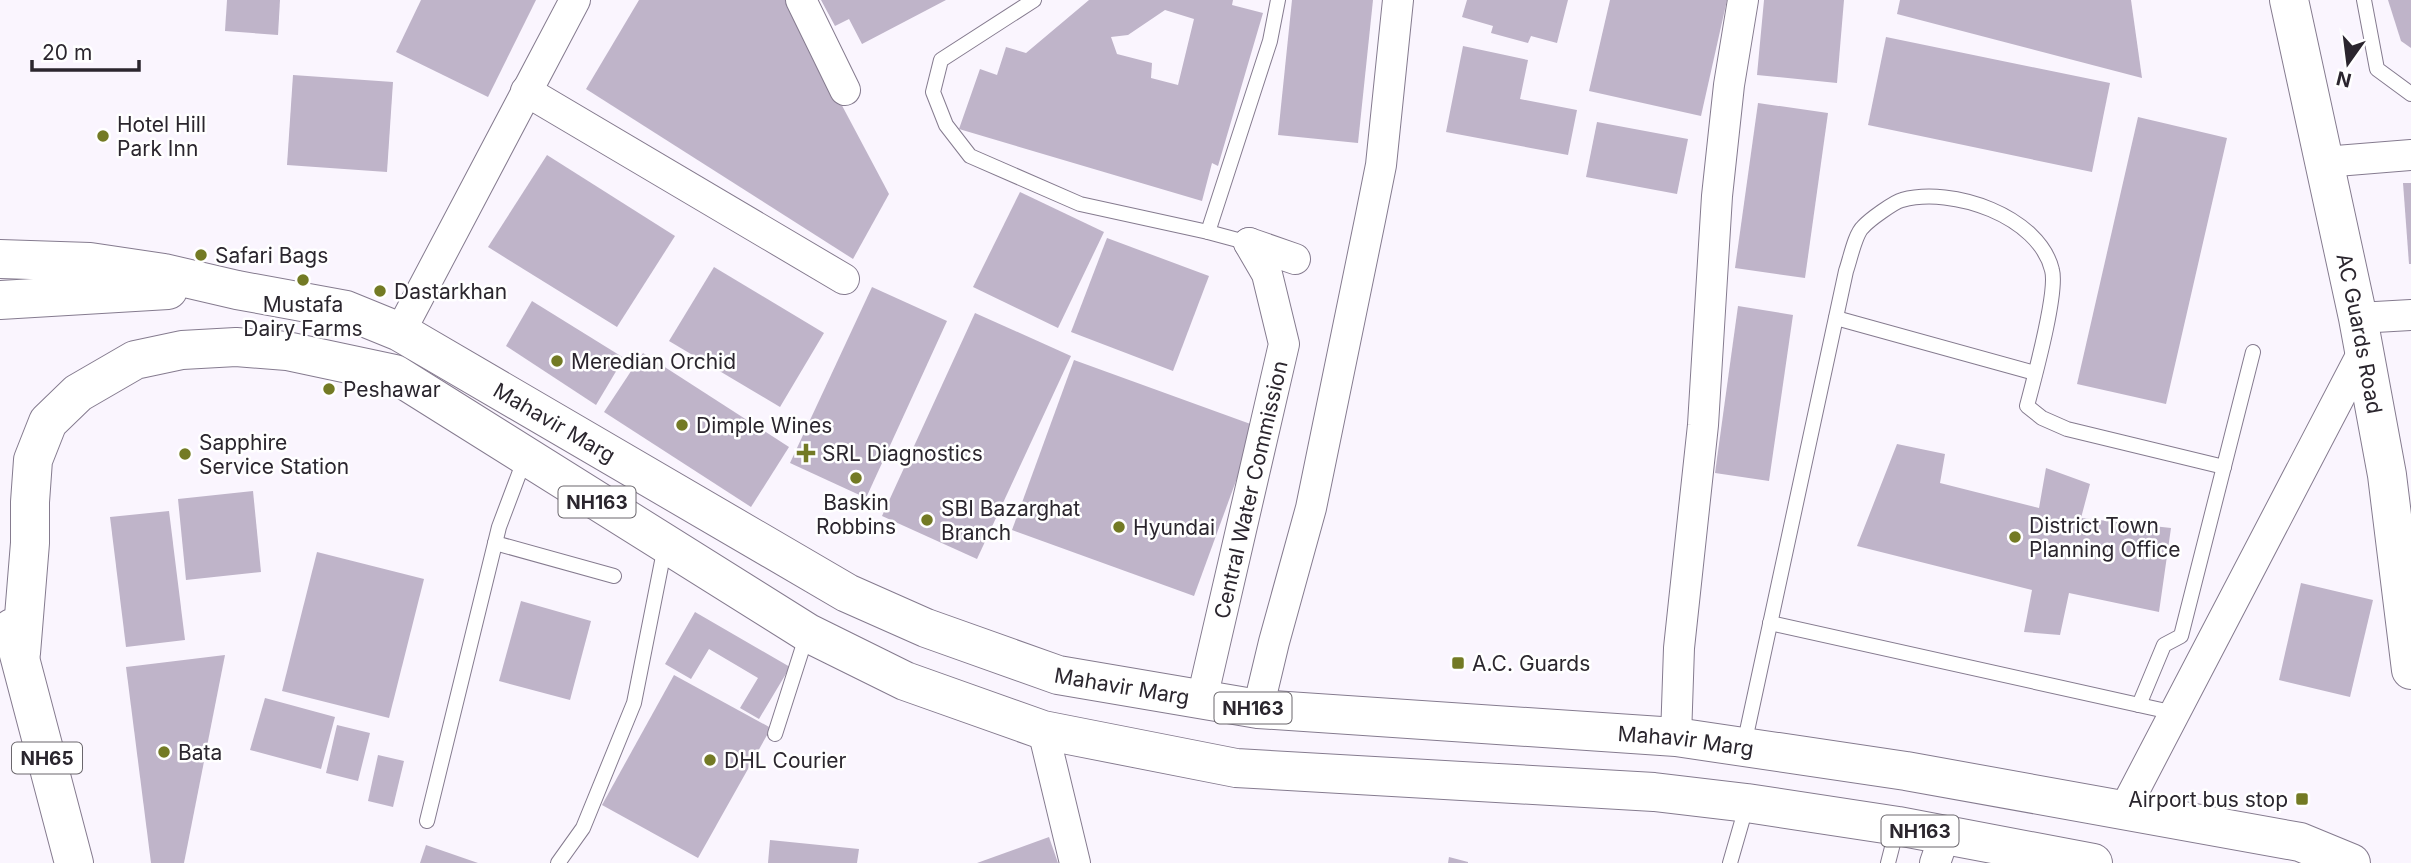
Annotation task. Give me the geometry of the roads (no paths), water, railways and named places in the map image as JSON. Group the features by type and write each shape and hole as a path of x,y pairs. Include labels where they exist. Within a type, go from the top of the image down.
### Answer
{"main road":[{"name":"AC Guards Road","path":"2289,0 2361,334 2399,475 2411,670"},
{"name":"Mahavir Marg","path":"5,256 90,262 164,273 237,290 346,310 400,332 847,593 926,628 1058,675 1258,709 1676,737 1744,746 1906,771 2300,842 2351,863"},
{"name":"NH163","path":"0,300 156,290 237,290"},
{"name":"Mahavir Marg","path":"20,653 30,543 33,460 48,422 78,393 135,360 183,350 236,346 287,351 395,374 808,633 905,681 1043,730 1236,768 1654,792 1760,805 1898,826 1940,850 2092,863"},
{"name":"NH65","path":"0,591 20,653 74,863"},
{"path":"1760,805 1782,752"}],"street":[{"path":"400,332 575,0"},
{"path":"801,0 845,90"},
{"path":"1258,709 1311,508 1381,165 1398,0"},
{"path":"1676,737 1679,648 1704,411 1717,196 1729,85 1743,0"},
{"path":"526,91 844,279"},
{"path":"2324,162 2408,155"},
{"path":"1250,243 1295,258"},
{"name":"Central Water Commission","path":"1202,699 1284,344 1267,274 1250,243"},
{"path":"2124,810 2175,713 2361,334 2411,315"},
{"path":"1043,730 1075,863"}],"lane":[{"path":"1034,0 941,61 933,92 946,125 970,156 1080,204 1250,243"},
{"path":"1208,232 1270,41 1278,0"},
{"path":"2364,0 2377,69 2411,94"},
{"path":"1744,746 1846,271 1861,228 1900,200 1935,195 1967,200 2015,223 2040,242 2053,271 2050,307 2028,405 2042,418 2067,429 2224,467"},
{"path":"1836,318 2035,373"},
{"path":"2139,705 2164,645 2181,636 2253,352"},
{"path":"427,821 495,543 525,457"},
{"path":"495,543 614,576"},
{"path":"558,863 583,828 635,703 666,545"},
{"path":"1770,623 2175,713"},
{"path":"775,734 808,633"},
{"path":"1730,863 1760,805"},
{"path":"1888,863 1898,826"}],"place":[{"name":"Hotel Hill Park Inn","path":"103,136"},
{"name":"Safari Bags","path":"201,255"},
{"name":"Mustafa Dairy Farms","path":"303,280"},
{"name":"Dastarkhan","path":"380,291"},
{"name":"Meredian Orchid","path":"557,361"},
{"name":"Peshawar","path":"329,389"},
{"name":"Dimple Wines","path":"682,425"},
{"name":"SRL Diagnostics","path":"806,453"},
{"name":"Sapphire Service Station","path":"185,454"},
{"name":"Baskin Robbins","path":"856,478"},
{"name":"SBI Bazarghat Branch","path":"927,520"},
{"name":"Hyundai","path":"1119,527"},
{"name":"District Town Planning Office","path":"2015,537"},
{"name":"A.C. Guards","path":"1458,663"},
{"name":"Bata","path":"164,752"},
{"name":"DHL Courier","path":"710,760"},
{"name":"Airport bus stop","path":"2302,799"}]}
